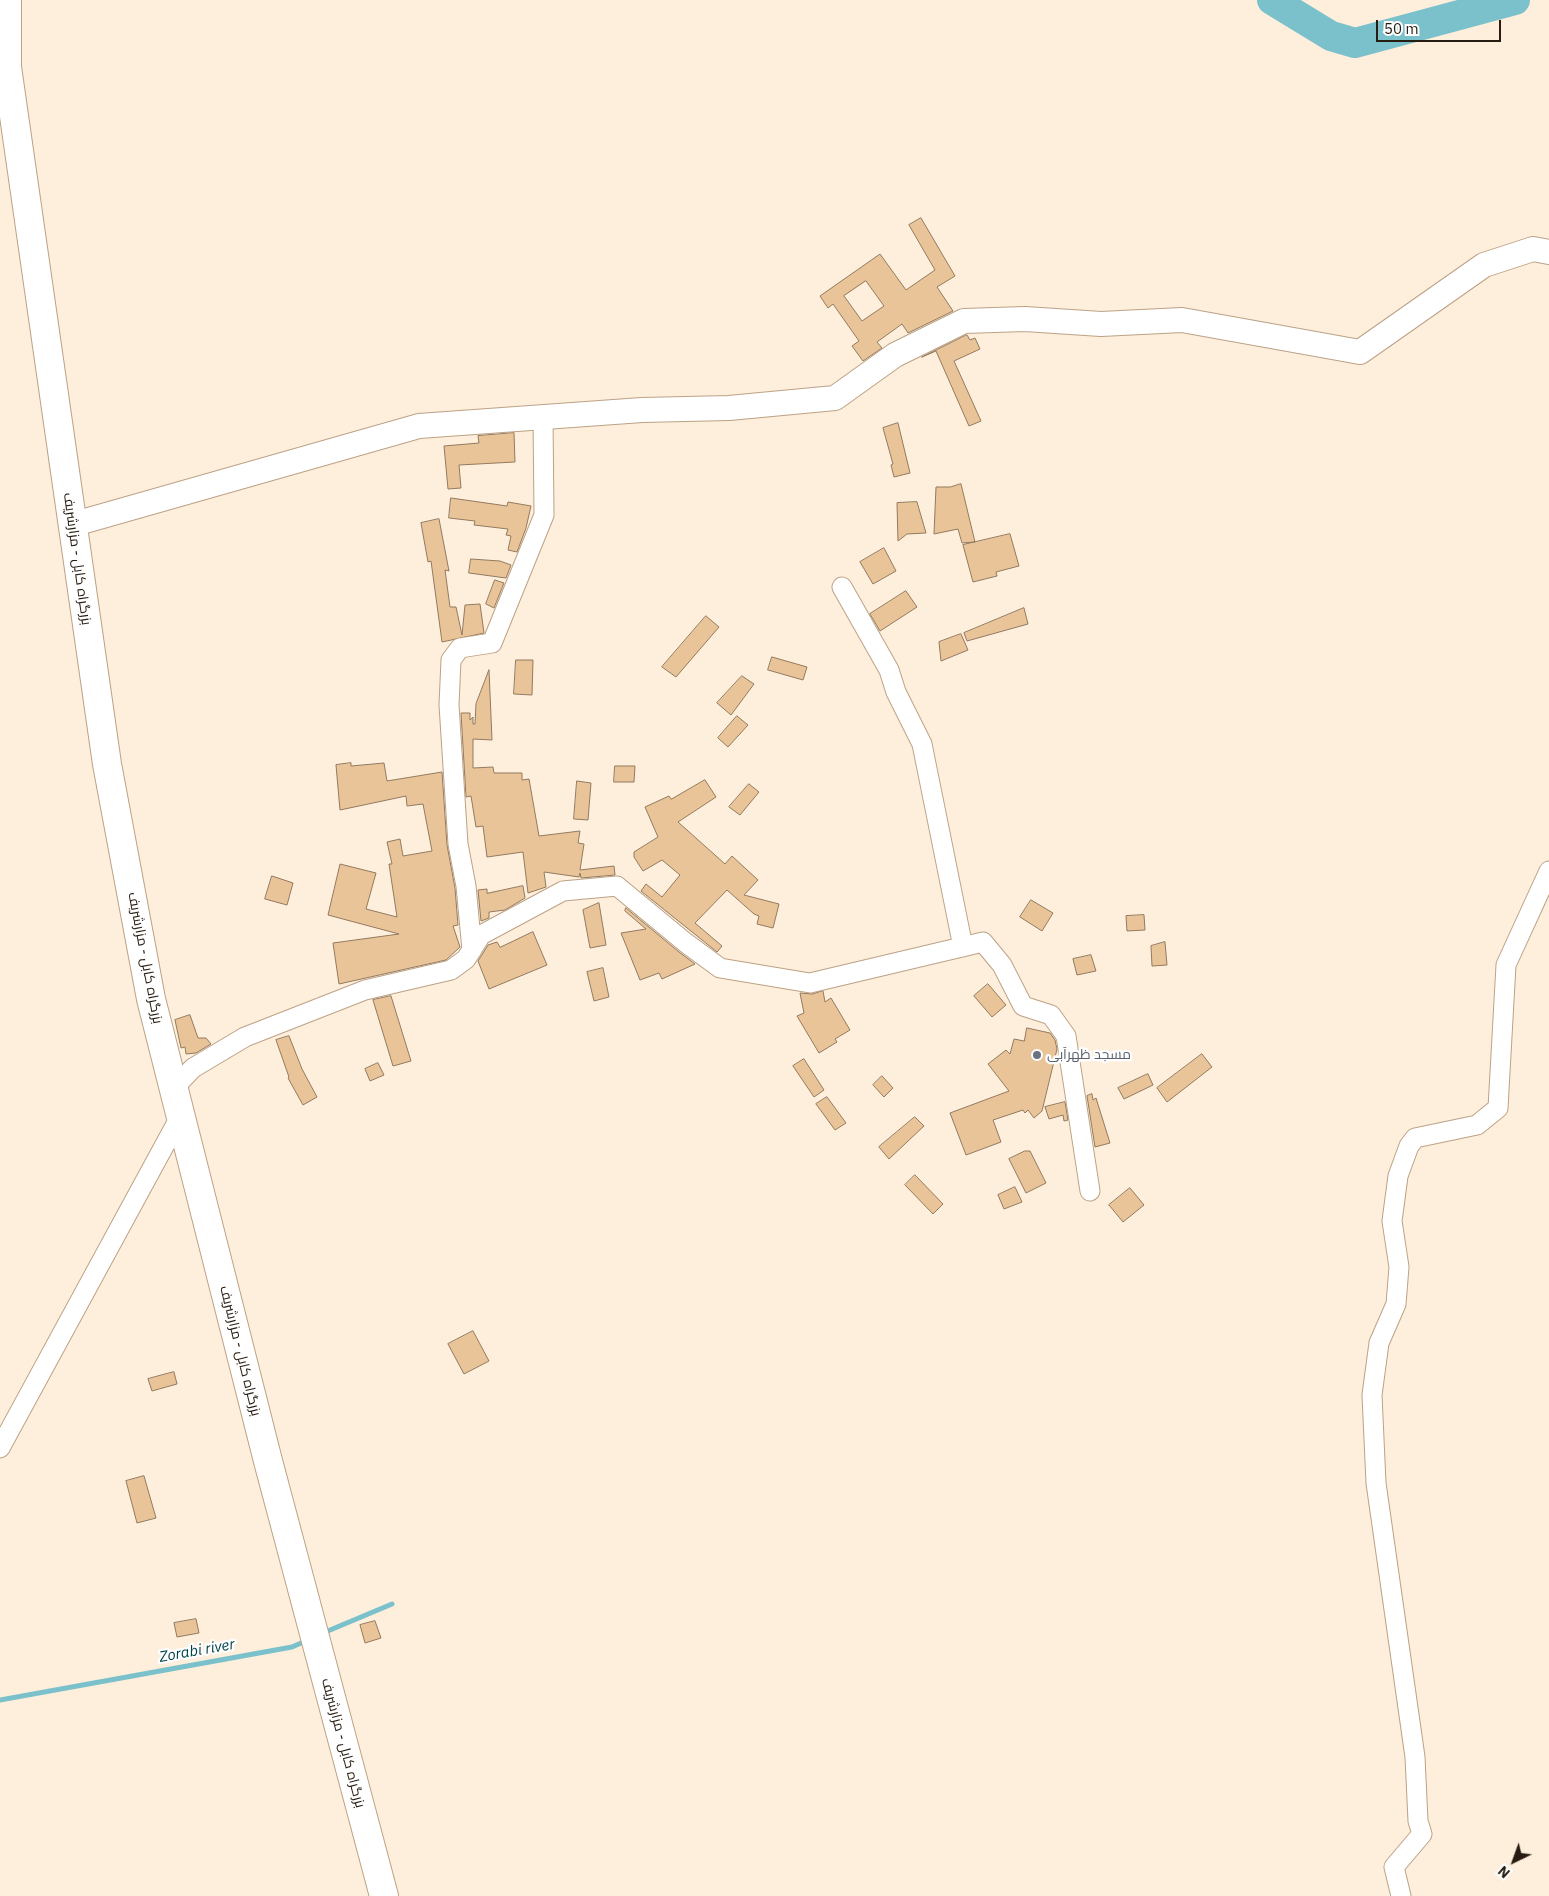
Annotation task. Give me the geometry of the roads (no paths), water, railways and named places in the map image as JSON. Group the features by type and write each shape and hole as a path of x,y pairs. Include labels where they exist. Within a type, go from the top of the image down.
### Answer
{"highway":[{"name":"بزرگراه کابل - مزارشریف","path":"7,0 7,67 72,525 107,764 151,998 268,1461 384,1896"}],"street":[{"path":"72,525 420,426 642,410 729,408 835,398 895,355 964,321 1025,319 1101,324 1182,320 1360,352 1484,265 1533,249 1549,252"},
{"path":"472,950 466,886 458,844 449,705 451,660 460,648 492,643 544,515 543,417"},
{"path":"842,587 889,670 896,692 922,744 963,947"},
{"path":"1402,1896 1394,1866 1422,1834 1418,1821 1415,1756 1376,1483 1372,1395 1379,1343 1396,1304 1399,1266 1392,1221 1398,1176 1408,1146 1415,1138 1456,1131 1477,1124 1498,1108 1506,965 1549,871"},
{"path":"174,1088 193,1068 245,1037 365,990 451,970 466,959 481,936 563,891 617,886 686,943 720,968 810,983 983,942 1002,965 1024,1006 1051,1015 1066,1036 1090,1191"},
{"path":"0,1448 181,1115"}],"waterway":[{"path":"1272,0 1331,36 1355,43 1515,0"},
{"name":"Zorabi river","path":"323,1633 392,1604"},
{"name":"Zorabi river","path":"0,1700 292,1647 308,1640"}],"place":[{"name":"مسجد ظهرآبی","path":"1037,1055"}]}
